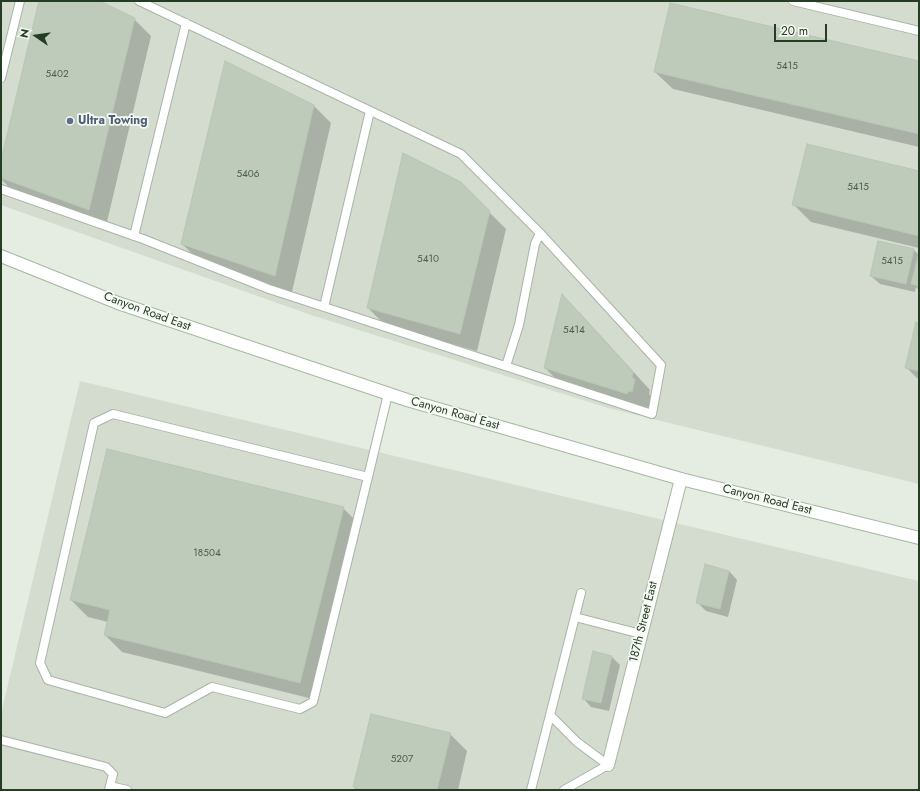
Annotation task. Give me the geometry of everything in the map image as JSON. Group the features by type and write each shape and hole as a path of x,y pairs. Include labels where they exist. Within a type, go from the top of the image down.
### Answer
{"main road":[{"name":"Canyon Road East","path":"1,256 118,302 388,394 680,478 919,538"},
{"name":"187th Street East","path":"608,765 680,478"}],"lane":[{"path":"1,78 20,1"},
{"path":"1,189 134,236 269,289 652,414 661,365 540,233 461,154 139,1"},
{"path":"793,1 919,31"},
{"path":"134,236 186,23"},
{"path":"324,307 370,111"},
{"path":"506,366 519,325 535,244 540,233"},
{"path":"368,477 113,414 94,423 40,663 48,680 164,713 212,687 300,709 313,702 368,477 388,394"},
{"path":"531,790 581,593"},
{"path":"575,617 641,634"},
{"path":"550,716 577,742 608,765 564,790"},
{"path":"1,740 106,767 113,774 110,788 127,790"}],"shaded area":[{"path":"1,1 919,1 919,484 608,408 314,316 1,205"},
{"path":"80,381 919,581 919,790 1,790 1,714"}],"building":[{"path":"39,1 100,1 135,18 89,210 1,178 1,160"},
{"path":"670,3 919,61 919,134 654,72"},
{"path":"225,61 314,105 275,276 181,244"},
{"path":"807,144 919,171 919,236 792,205"},
{"path":"403,153 461,182 490,211 460,334 367,308"},
{"path":"878,241 914,249 906,284 870,276"},
{"path":"919,252 919,286 911,284"},
{"path":"562,294 633,372 632,378 635,379 632,392 628,391 627,394 544,368"},
{"path":"916,322 919,323 919,371 905,368"},
{"path":"107,449 344,507 300,683 104,635 110,610 70,600"},
{"path":"705,564 729,571 720,609 696,603"},
{"path":"593,651 612,656 601,703 582,699"},
{"path":"371,714 451,733 437,790 364,790 353,787"}],"place":[{"name":"Ultra Towing","path":"70,121"}]}
